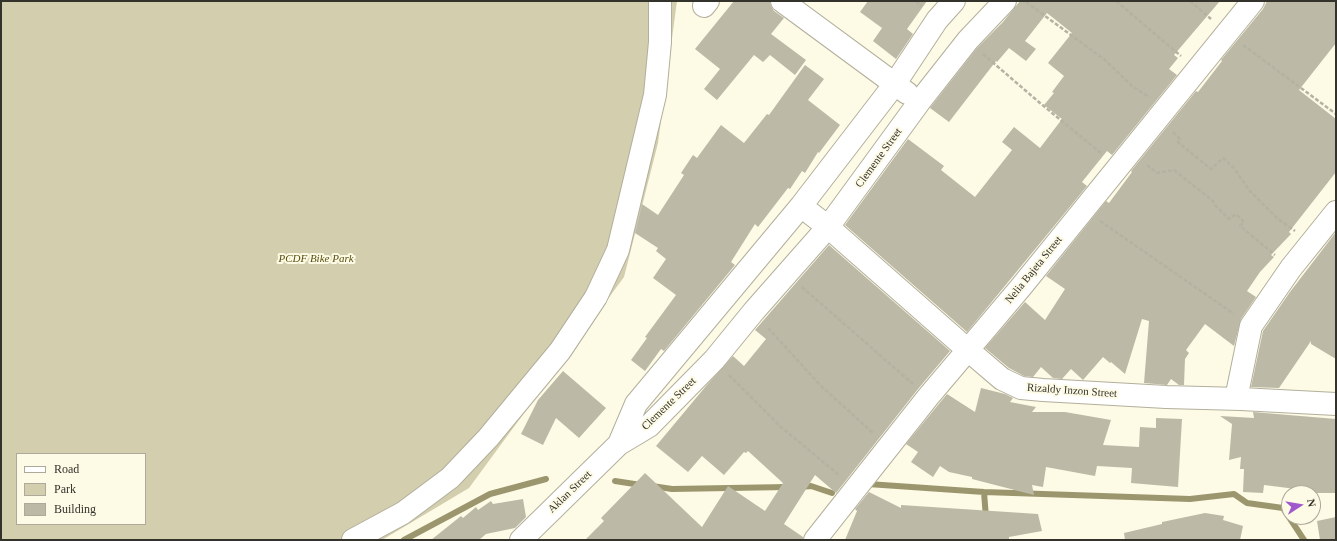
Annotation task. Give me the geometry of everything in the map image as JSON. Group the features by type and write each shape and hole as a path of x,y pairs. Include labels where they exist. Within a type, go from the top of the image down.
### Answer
{"street":[{"path":"353,540 403,514 450,478 488,438 560,351 596,297 618,250 655,95 660,42 660,1"},
{"path":"782,1 894,85 920,101"},
{"name":"Clemente Street","path":"619,444 636,404 802,206 894,85 937,20 954,1"},
{"name":"Clemente Street","path":"619,444 649,426 714,360 828,226 920,101 968,40 1005,1"},
{"name":"Nelia Bajeta Street","path":"815,540 928,397 1253,1"},
{"name":"Rizaldy Inzon Street","path":"802,206 828,226 1002,379 1021,388 1166,397 1336,404"},
{"path":"1235,399 1251,326 1290,268 1336,212"},
{"name":"Aklan Street","path":"521,540 619,444"}],"path":[{"path":"1024,1 1105,60 1160,114 1180,139 1178,142 1180,144 1211,169 1223,158 1234,168 1249,190 1278,219 1312,243"},
{"path":"1116,1 1197,70"},
{"path":"1190,1 1227,33 1336,114"},
{"path":"968,40 1040,103 1123,160 1157,173 1174,170 1213,201 1214,204 1229,219 1236,214 1244,222 1240,226 1290,268"},
{"path":"1083,210 1251,326"},
{"path":"787,274 928,397"},
{"path":"754,312 821,386 889,447"},
{"path":"714,360 781,427 855,488"}],"green space":[{"name":"PCDF Bike Park","path":"1,1 677,1 658,143 624,277 469,488 382,540 1,540"}],"building":[{"path":"734,1 770,1 774,11 784,18 771,34 806,60 795,75 770,55 763,62 754,55 717,100 704,89 720,69 695,49"},
{"path":"868,1 927,1 907,29 913,34 896,59 873,41 882,28 860,12"},
{"path":"1020,1 1220,1 1174,55 1178,58 1169,69 1177,75 1112,155 1107,151 1082,182 1087,186 967,332 845,225 908,139 944,166 941,170 975,197 1012,150 1002,142 1014,127 1040,148 1062,119 1044,105 1054,93 1052,92 1064,76 1048,63 1072,33 1047,13 1025,41 1036,49 1026,61 1009,48 997,62 996,61 949,122 930,108 977,48 1003,22"},
{"path":"1267,1 1336,1 1336,43 1299,90 1336,119 1336,172 1289,232 1291,234 1271,255 1274,257 1260,272 1247,291 1256,297 1241,319 1234,346 1205,324 1186,350 1189,353 1185,359 1184,385 1179,385 1171,379 1167,385 1144,383 1149,321 1142,319 1125,374 1103,357 1083,380 1071,369 1062,379 1053,378 1041,367 1033,377 1024,376 1009,368 985,348 1025,302 1045,320 1065,289 1046,276 1106,201 1109,203 1132,172 1131,171 1196,91 1198,92 1222,61 1221,60 1263,9"},
{"path":"805,65 824,79 808,100 840,125 819,153 818,152 805,173 802,171 790,189 788,188 758,227 755,224 731,262 735,265 664,351 661,349 645,371 631,360 647,338 645,337 676,295 653,278 666,259 656,251 658,248 635,233 642,204 658,215 684,175 681,173 693,155 697,158 721,125 744,143 767,114 769,115"},
{"path":"1336,232 1336,359 1311,344 1311,341 1279,388 1251,387 1263,331 1290,292"},
{"path":"829,245 950,351 836,493 815,475 784,524 803,537 803,540 585,540 604,521 601,518 645,473 702,527 728,486 765,511 783,483 748,451 746,453 744,452 724,475 702,456 688,472 656,446 733,356 744,366 766,339 755,330"},
{"path":"563,371 606,408 579,438 556,418 543,445 521,434 538,400"},
{"path":"981,388 1005,394 1013,398 1010,402 1036,407 1032,412 1065,412 1111,420 1103,445 1139,447 1140,427 1156,428 1156,418 1182,419 1178,487 1131,483 1132,468 1097,466 1095,476 1046,467 1043,487 1032,485 1034,495 949,472 940,466 933,477 911,462 918,452 906,444 947,394 975,412"},
{"path":"1253,412 1336,419 1336,493 1321,493 1321,485 1281,485 1281,487 1264,485 1263,493 1243,492 1244,469 1240,469 1241,457 1229,460 1232,424 1220,416 1254,418"},
{"path":"869,492 901,508 901,505 1038,514 1042,531 1009,537 1009,540 845,540 857,511 855,509"},
{"path":"523,499 526,517 515,528 486,534 479,540 431,540 461,516 463,518 476,507 478,510 491,501 493,504"},
{"path":"1205,513 1224,516 1223,520 1243,526 1240,540 1125,540 1124,533 1162,524 1162,522"},
{"path":"1336,517 1336,540 1320,540 1318,525 1321,525 1321,520"}],"waterway":[{"path":"404,540 490,494 546,479"},
{"path":"615,481 641,485"},
{"path":"868,484 984,492 1190,499 1234,494 1247,503 1283,508 1304,540"},
{"path":"652,486 672,489 787,487"},
{"path":"800,487 811,486 832,493"},
{"path":"984,492 986,518"}]}
